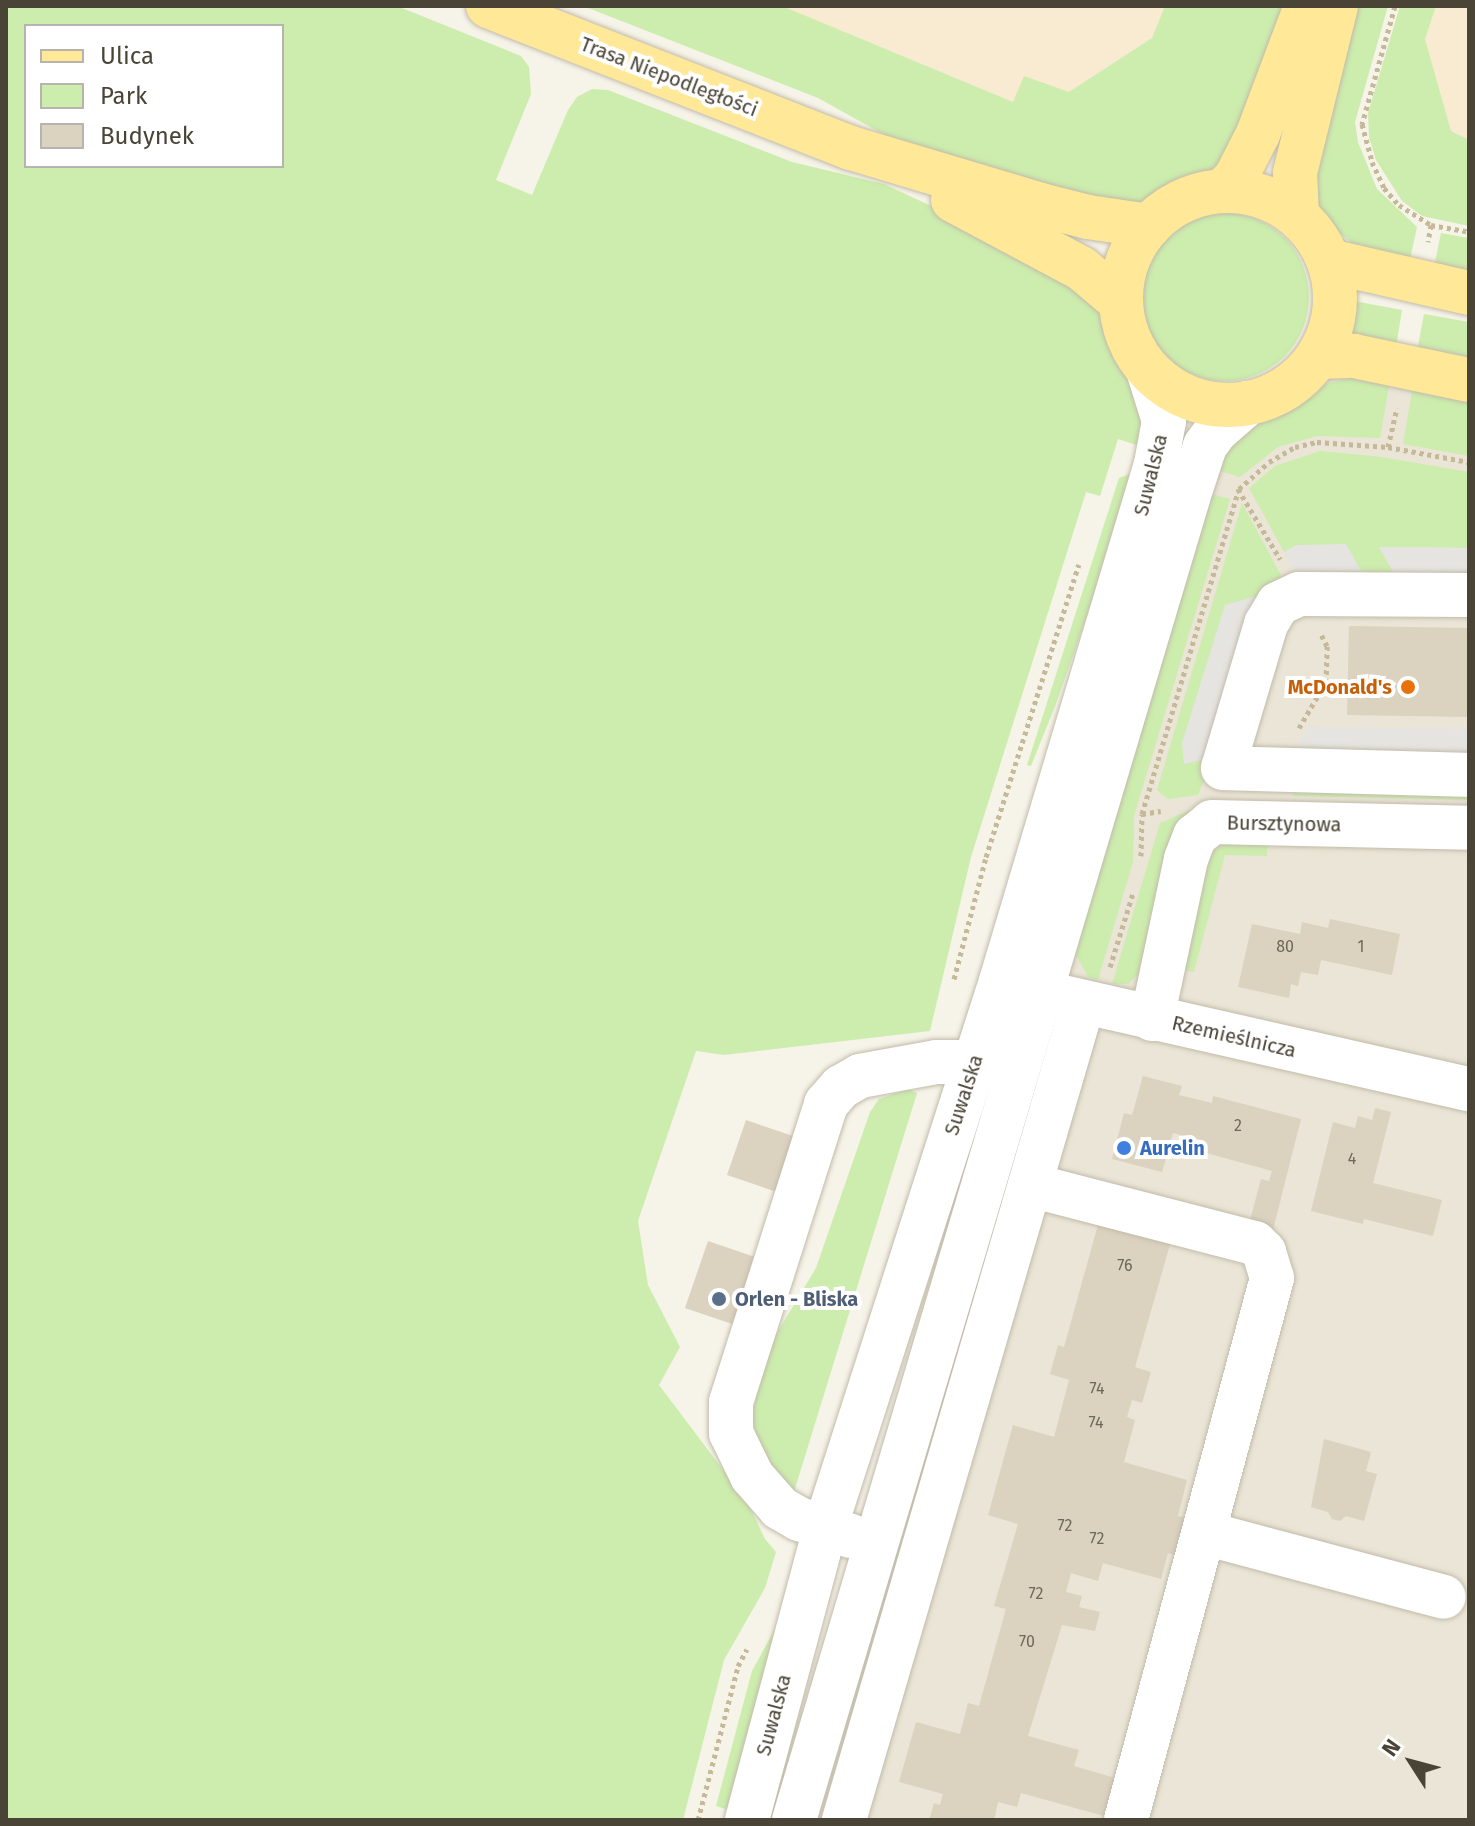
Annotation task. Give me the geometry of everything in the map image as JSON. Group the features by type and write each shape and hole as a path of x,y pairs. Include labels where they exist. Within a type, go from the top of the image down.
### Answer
{"main road":[{"name":"Trasa Niepodległości","path":"488,6 851,148 1041,205 1088,217 1149,226"},
{"path":"1223,191 1236,177 1252,147 1306,6"},
{"path":"1297,215 1293,196 1295,173 1336,6"},
{"name":"Trasa Niepodległości","path":"851,148 1011,229 1082,269 1105,285 1121,302"},
{"path":"1223,191 1249,193 1274,201 1297,215 1316,236 1329,261 1335,285 1335,311 1318,357 1299,378 1275,394 1248,403 1230,405 1194,400 1169,388 1148,370 1124,327 1121,302 1127,261 1149,226 1182,201 1223,191"},
{"path":"1329,261 1469,293"},
{"path":"1318,357 1354,356 1469,380"}],"street":[{"name":"Suwalska","path":"1020,986 1161,444 1164,421 1148,370"},
{"name":"Suwalska","path":"794,1820 877,1543 995,1068 1020,986 1205,446 1216,431 1248,403"},
{"path":"1212,822 1223,768 1266,624 1278,604 1299,594 1469,595"},
{"path":"1266,624 1290,614 1309,612 1469,615"},
{"path":"1223,768 1469,775"},
{"name":"Bursztynowa","path":"1152,1019 1186,859 1195,836 1212,822 1469,828"},
{"name":"Rzemieślnicza","path":"1020,986 1152,1019 1469,1089"},
{"path":"844,1820 1083,1003"},
{"path":"877,1543 825,1528 780,1508 752,1476 731,1433 731,1402 826,1104 841,1087 860,1076 936,1062 995,1068"},
{"name":"Suwalska","path":"747,1820 825,1528 995,1068"},
{"path":"1030,1185 1243,1239 1264,1252 1272,1278 1126,1820"},
{"path":"1204,1533 1444,1597"},
{"path":"819,1730 867,1744"}],"path":[{"path":"1395,6 1362,124 1372,162 1384,188 1399,205 1431,225 1469,232"},
{"path":"1426,255 1431,225"},
{"path":"1388,447 1400,393"},
{"path":"1142,814 1239,489 1269,462 1295,447 1317,442 1388,447 1469,462"},
{"path":"951,995 986,857 1080,559"}],"shaded area":[{"path":"765,6 1176,6 1145,81 1059,124"},
{"path":"1420,6 1469,6 1469,154 1439,139"},
{"path":"1335,374 1469,393 1469,1820 810,1820 1202,493 1264,415"},
{"path":"1346,544 1365,578 1297,577 1284,552 1297,545"},
{"path":"1379,547 1469,548 1469,580 1397,579"},
{"path":"1260,595 1211,758 1184,764 1182,743 1225,605"},
{"path":"1310,723 1315,727 1469,729 1469,763 1295,758 1296,748"}],"green space":[{"path":"6,6 397,6 521,56 529,67 531,94 496,180 532,195 568,110 577,97 592,89 608,90 792,162 884,184 1032,253 1104,316 1111,345 1142,395 1143,447 1118,439 1100,496 1086,492 971,857 930,1031 724,1055 696,1051 638,1221 648,1285 680,1347 659,1385 748,1503 765,1539 776,1552 765,1588 724,1660 683,1820 6,1820"},
{"path":"583,6 782,6 1013,102 1024,76 1069,92 1152,38 1165,6 1290,6 1254,106 1216,170 1177,183 1127,208 899,143 818,98"},
{"path":"1351,6 1388,6 1355,122 1358,142 1377,189 1417,227 1409,264 1357,248 1330,224 1318,205 1313,163"},
{"path":"1400,6 1436,6 1425,39 1451,131 1469,140 1469,226 1422,216 1402,201 1376,160 1369,137 1368,113"},
{"path":"1225,213 1257,220 1272,227 1284,238 1295,250 1302,265 1309,297 1302,329 1295,344 1284,356 1272,367 1257,374 1225,381 1193,374 1178,367 1166,356 1155,344 1148,329 1141,297 1148,265 1155,250 1166,238 1178,227 1193,220"},
{"path":"1441,233 1469,238 1469,274 1434,267"},
{"path":"1354,301 1402,310 1395,353 1346,343"},
{"path":"1424,314 1469,322 1469,367 1416,357"},
{"path":"1357,376 1390,381 1380,438 1317,436 1278,447 1240,477 1213,469 1250,424 1291,407 1326,384"},
{"path":"1413,386 1469,397 1469,456 1403,444"},
{"path":"1320,451 1382,457 1469,472 1469,548 1380,547 1397,579 1365,578 1297,545 1284,552 1249,488 1275,466"},
{"path":"1133,473 1122,515 1056,704 1031,766 1027,765 1119,478"},
{"path":"1207,493 1230,499 1134,816 1133,862 1098,980 1088,977 1075,953"},
{"path":"1242,503 1283,579 1198,795 1168,799 1157,790"},
{"path":"1293,786 1469,790 1469,800 1293,796"},
{"path":"1190,810 1179,827 1142,970 1128,984 1112,984 1160,823"},
{"path":"1229,841 1267,843 1267,856 1225,855 1194,972 1182,970 1210,853"},
{"path":"908,1089 917,1093 793,1495 759,1451 752,1418 759,1382 777,1333 816,1268 870,1112 879,1099"},
{"path":"777,1625 729,1810 716,1806 752,1671"}],"building":[{"name":"McDonald's","path":"1349,626 1469,628 1469,717 1347,715"},
{"path":"1330,919 1400,934 1392,975 1321,960 1318,975 1301,972 1298,986 1291,984 1289,998 1238,987 1252,924 1300,934 1302,922 1328,928"},
{"path":"1143,1076 1182,1086 1179,1095 1212,1103 1213,1096 1301,1119 1272,1234 1248,1228 1261,1179 1269,1181 1272,1171 1199,1151 1202,1140 1173,1133 1162,1172 1112,1159 1124,1113 1132,1115"},
{"path":"1375,1108 1391,1112 1373,1183 1442,1200 1433,1236 1364,1219 1363,1224 1311,1211 1333,1122 1355,1128 1358,1116 1372,1120"},
{"path":"746,1120 831,1149 812,1204 727,1175"},
{"path":"1101,1214 1173,1234 1135,1367 1151,1372 1142,1403 1132,1400 1127,1417 1135,1420 1124,1462 1187,1480 1178,1516 1186,1518 1176,1556 1168,1553 1161,1579 1103,1563 1098,1581 1071,1573 1066,1592 1082,1596 1079,1607 1100,1612 1095,1631 1062,1625 1028,1736 1079,1750 1074,1766 1115,1778 1104,1816 1021,1793 1017,1807 998,1802 994,1820 929,1820 934,1803 940,1805 943,1794 899,1782 916,1722 960,1734 968,1703 979,1706 1006,1609 994,1606 1018,1524 988,1515 1013,1425 1054,1437 1069,1380 1050,1374 1058,1345 1064,1347"},
{"path":"708,1241 758,1258 735,1325 685,1308"},
{"path":"1324,1439 1371,1452 1366,1471 1377,1474 1364,1521 1346,1516 1340,1521 1332,1519 1328,1512 1311,1507"}],"place":[{"name":"McDonald's","path":"1408,687"},
{"name":"Aurelin","path":"1124,1148"},
{"name":"Orlen - Bliska","path":"719,1299"}]}
